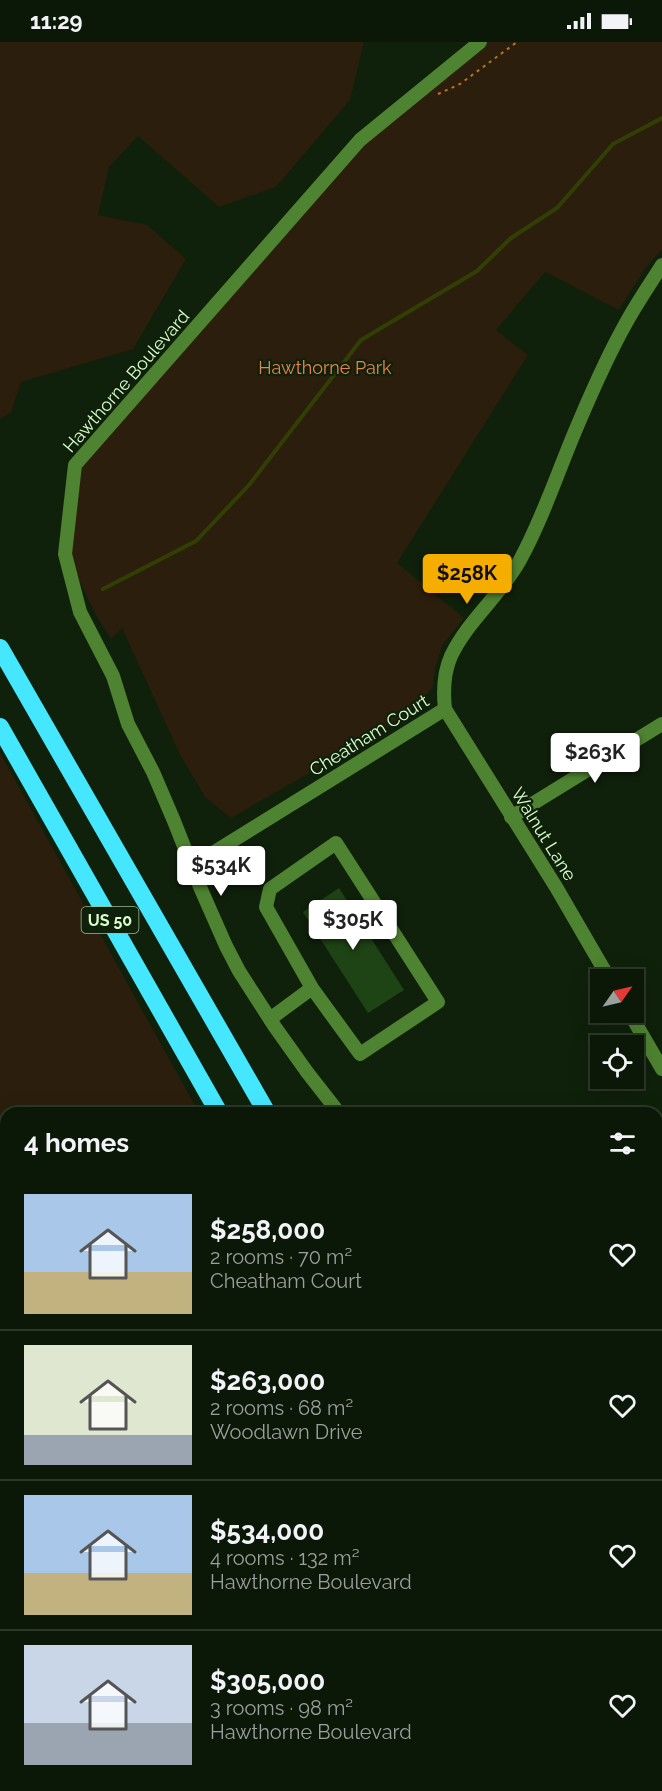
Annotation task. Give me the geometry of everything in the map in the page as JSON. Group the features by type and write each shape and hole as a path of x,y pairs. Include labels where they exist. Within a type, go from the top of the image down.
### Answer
{"highway":[{"name":"US 50","path":"0,648 264,1107"},
{"name":"US 50","path":"0,727 216,1107"},
{"path":"194,1069 211,1107"}],"street":[{"name":"Hawthorne Boulevard","path":"334,1107 270,1018 226,946 153,772 128,724 113,676 80,612 65,554 75,465 360,140 480,42"},
{"name":"Cheatham Court","path":"192,866 445,709 443,690 450,658 466,629 507,583 520,560 543,512 579,421 611,351 626,322 662,265"},
{"name":"Walnut Lane","path":"445,709 556,887 604,969"},
{"path":"511,817 662,724"},
{"path":"336,843 438,1002 360,1054 312,988 266,907 270,889 336,843"},
{"path":"270,1018 312,988"},
{"path":"635,1023 662,1069"}],"path":[{"path":"437,95 460,84 517,42"}],"green space":[{"path":"0,42 364,42 350,100 276,187 219,207 138,136 109,167 98,215 147,225 186,259 133,349 21,382 11,412 0,419"},
{"name":"Hawthorne Park","path":"484,42 662,42 662,249 644,270 619,310 545,272 496,330 528,355 397,563 464,618 442,646 435,668 433,687 405,718 231,818 205,797 180,755 122,628 111,639 80,582 71,557 78,476 89,452 376,130"},
{"path":"0,753 196,1107 0,1107"}],"building":[{"path":"339,888 404,990 368,1013 303,912"}],"waterway":[{"path":"103,589 196,541 249,485 361,340 477,271 511,238 557,208 613,144 662,118"}]}
